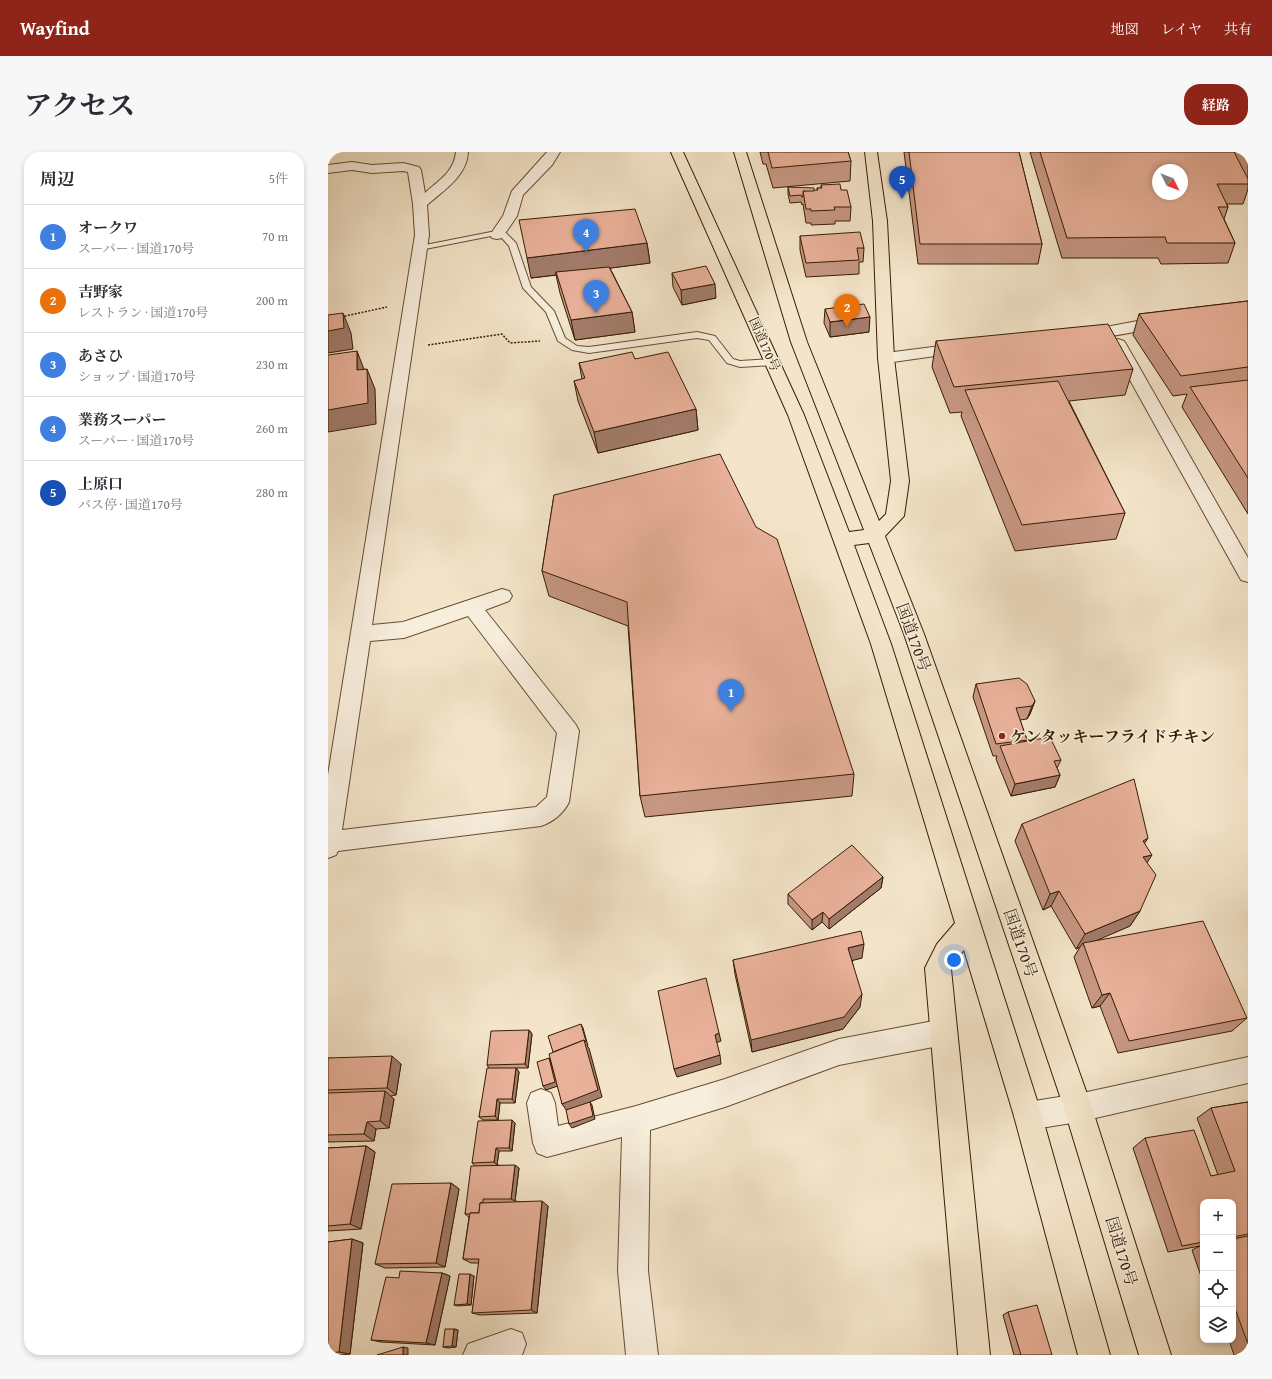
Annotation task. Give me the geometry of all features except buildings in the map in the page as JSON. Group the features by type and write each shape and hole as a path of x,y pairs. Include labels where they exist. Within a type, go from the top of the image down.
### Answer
{"highway":[{"name":"国道170号","path":"677,152 796,415 881,644 1028,1116 1094,1355"},
{"name":"国道170号","path":"740,152 799,342 914,634 1078,1108 1155,1355"},
{"path":"842,540 875,535 895,516 900,481 886,358 880,221 871,152"},
{"path":"969,925 946,952 938,968 974,1355"}],"street":[{"path":"364,152 366,168"},
{"path":"420,204 449,179 461,163 462,152"},
{"path":"497,235 510,216 517,194 547,162 554,152"},
{"path":"328,169 352,166 372,169 402,167 414,170 420,204 422,235 328,843 541,816 558,802 568,731 472,606"},
{"path":"1064,336 1110,331 1180,318"},
{"path":"1110,331 1248,574"},
{"path":"886,358 979,346"},
{"path":"361,634 404,630 502,596"},
{"path":"541,1103 547,1143 636,1120 725,1093 839,1052 944,1032"},
{"path":"1028,1116 1078,1108 1248,1070"},
{"path":"636,1120 633,1271 642,1355"},
{"path":"479,1355 511,1344"}],"lane":[{"path":"420,248 491,234 503,235 513,245 527,288 550,311 561,339 575,348 589,350 697,335 712,338 730,361 740,364 773,362"}],"path":[{"path":"336,318 412,302"},
{"path":"404,349 502,334 510,343 561,339"}],"place":[{"name":"上原口","path":"902,199"},
{"name":"業務スーパー","path":"586,252"},
{"name":"あさひ","path":"596,313"},
{"name":"吉野家","path":"847,327"},
{"name":"オークワ","path":"731,712"},
{"name":"ケンタッキーフライドチキン","path":"1002,736"}]}
